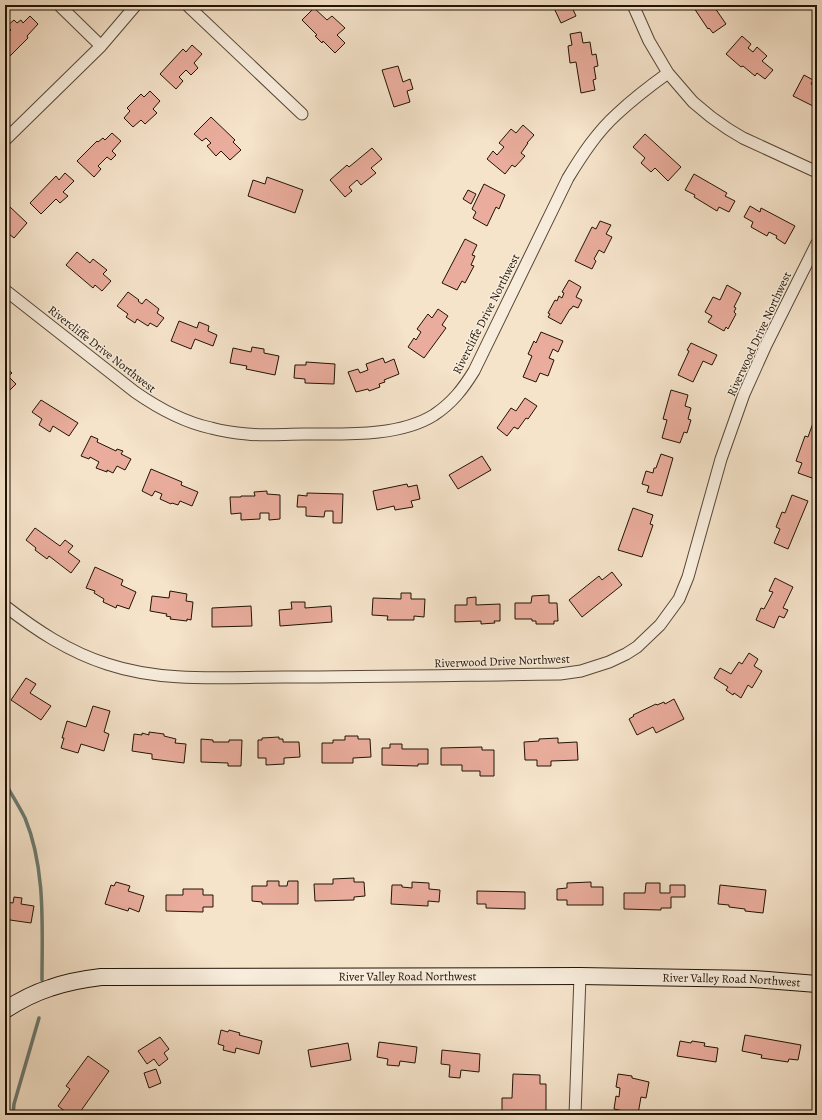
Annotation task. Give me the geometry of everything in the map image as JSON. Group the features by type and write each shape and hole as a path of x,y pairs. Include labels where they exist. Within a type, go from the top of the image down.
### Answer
{"street":[{"path":"59,5 101,46"},
{"path":"5,140 101,46 136,5"},
{"path":"187,5 302,114"},
{"path":"633,5 649,41 668,73 693,102 728,129 817,172"},
{"name":"Rivercliffe Drive Northwest","path":"5,290 134,392 177,417 210,428 247,434 352,434 398,429 416,424 434,415 450,402 463,388 471,376 568,178 579,160 597,135 616,115 636,97 668,73"},
{"name":"Riverwood Drive Northwest","path":"5,606 27,624 66,647 107,664 146,674 184,678 560,674 581,671 609,662 637,647 660,625 678,599 688,577 721,459 744,394 766,344 817,243"},
{"path":"575,1115 580,976"},
{"name":"River Valley Road Northwest","path":"5,1010 24,999 49,988 75,981 101,977 580,976 754,979 817,984"}],"building":[{"path":"546,5 571,5 576,16 561,23 553,6 548,9"},
{"path":"692,5 720,5 715,8 726,24 713,33 709,28 708,29"},
{"path":"314,8 327,20 332,16 345,28 337,35 345,43 335,53 323,41 322,43 315,36 317,35 302,20"},
{"path":"30,16 38,24 27,36 28,38 10,56 5,51 5,36 11,30 7,26 14,20 17,23 21,20 23,23"},
{"path":"581,32 583,43 590,42 592,55 596,54 598,66 594,67 596,79 593,80 595,90 581,93 576,62 570,63 568,46 572,45 570,34"},
{"path":"742,36 751,44 748,48 753,52 757,47 767,56 762,61 773,70 765,79 757,73 755,76 743,66 741,67 726,54"},
{"path":"192,45 202,54 194,63 198,68 191,75 186,70 179,77 183,81 176,89 160,74 183,49 186,52"},
{"path":"398,66 403,82 410,79 413,89 407,91 410,102 394,107 382,70"},
{"path":"804,75 813,80 811,84 817,87 817,108 793,96"},
{"path":"150,91 160,101 153,109 157,113 145,124 141,120 133,127 124,118 130,111 127,108 141,94 144,97"},
{"path":"211,117 235,140 233,142 241,150 230,160 221,151 216,156 207,146 211,143 206,138 202,141 194,134"},
{"path":"523,125 534,135 521,153 525,156 515,167 512,165 505,174 487,159 493,151 497,155 504,147 499,143 511,129 516,133"},
{"path":"112,133 121,141 112,151 116,155 111,160 107,157 98,166 101,169 94,177 77,161 97,141 98,142 103,138 105,140"},
{"path":"645,134 681,167 668,181 655,168 651,172 641,163 645,158 633,147"},
{"path":"372,148 382,159 371,168 376,173 361,185 357,180 349,187 352,191 345,197 330,180 347,165 349,167"},
{"path":"65,173 74,181 63,192 68,196 60,203 56,199 41,214 30,203 56,176 59,180"},
{"path":"694,174 727,193 725,196 735,201 729,212 719,207 717,211 694,197 695,195 685,190"},
{"path":"267,177 303,190 295,213 248,196 253,180 265,184"},
{"path":"484,184 505,195 499,209 496,207 487,226 473,218 476,212 472,209"},
{"path":"468,190 476,194 471,204 463,199"},
{"path":"9,206 27,223 14,238 9,234 5,238 5,211"},
{"path":"750,206 760,212 761,208 795,226 785,244 776,238 777,236 769,232 767,236 751,227 753,222 744,217"},
{"path":"600,221 611,225 606,234 612,237 604,253 599,250 594,259 596,261 592,269 575,261 592,227 596,229"},
{"path":"465,239 477,245 472,255 475,256 471,265 474,266 465,283 462,281 457,290 442,283"},
{"path":"77,252 90,263 93,259 107,270 103,274 111,281 102,291 95,285 93,288 66,265"},
{"path":"569,280 581,287 576,297 582,300 578,308 573,306 570,309 561,324 548,317 550,314 548,313 555,300 557,301 559,296 562,298 564,293 562,292"},
{"path":"727,285 741,293 734,307 736,308 734,312 736,314 728,329 726,327 724,331 708,322 712,316 705,312 713,297 720,300"},
{"path":"128,292 142,304 146,299 159,309 157,313 164,318 157,327 150,323 148,326 137,319 135,323 126,317 128,314 117,306"},
{"path":"438,309 448,316 442,325 446,328 424,358 408,347 414,338 416,340 421,332 417,329 428,314 432,318"},
{"path":"179,321 197,328 199,322 209,326 208,331 217,335 213,346 195,339 191,349 171,341"},
{"path":"541,332 563,341 558,352 553,349 549,358 554,360 548,376 540,373 536,382 523,377 532,356 528,354 534,341 536,343"},
{"path":"691,343 717,355 712,365 703,361 693,382 678,375"},
{"path":"252,347 264,349 264,353 279,356 275,375 246,369 247,366 230,363 233,348 251,352"},
{"path":"383,358 385,363 394,359 399,374 384,380 385,382 379,384 380,387 369,391 368,389 356,392 348,372 358,369 360,373 368,370 366,364"},
{"path":"306,362 335,364 334,384 305,383 305,379 294,378 295,365 306,365"},
{"path":"5,367 12,373 8,376 16,384 7,393 5,390"},
{"path":"671,390 688,395 685,406 691,408 688,419 691,420 687,433 684,432 680,443 662,438 667,420 663,419"},
{"path":"525,398 537,406 528,419 526,418 518,429 514,427 507,436 497,428 511,408 516,411"},
{"path":"41,400 78,423 69,436 53,426 50,432 39,425 42,419 32,412"},
{"path":"813,423 817,424 817,464 812,478 798,473 802,463 796,461 805,436 808,437"},
{"path":"91,436 98,439 97,442 116,451 117,449 123,451 121,454 131,459 125,470 117,466 113,473 107,470 107,472 96,468 99,462 90,457 89,459 81,456"},
{"path":"661,454 673,458 662,496 647,492 649,486 642,484 646,471 653,473"},
{"path":"482,456 491,470 458,489 449,475"},
{"path":"151,469 182,482 181,485 198,492 192,506 180,501 178,505 171,504 160,499 162,494 155,491 152,496 142,491"},
{"path":"407,484 408,487 417,485 420,499 411,501 413,507 395,510 394,506 377,510 373,491"},
{"path":"267,491 267,494 280,495 280,519 269,520 269,513 260,513 260,519 241,520 241,513 231,514 230,497 255,496 254,492"},
{"path":"307,493 343,494 342,523 333,523 333,511 325,511 324,517 306,516 306,507 297,507 298,495 307,496"},
{"path":"792,495 808,501 788,549 774,543 780,529 776,527 782,512 785,513"},
{"path":"633,508 653,515 650,524 653,525 642,557 618,550"},
{"path":"35,528 60,546 65,540 73,546 68,552 80,561 71,573 49,556 47,559 35,550 36,548 26,540"},
{"path":"95,567 123,580 121,585 136,592 129,609 117,605 116,608 103,602 104,599 94,593 95,591 86,588"},
{"path":"612,572 622,585 582,617 569,600 599,576 602,580"},
{"path":"775,578 793,587 783,608 788,610 784,618 779,616 774,628 756,620 761,608 764,609 773,592 769,591"},
{"path":"170,591 187,594 186,601 193,602 191,620 170,619 171,617 166,616 167,614 150,611 152,596 169,598"},
{"path":"401,593 411,593 411,599 425,599 424,617 414,616 414,620 387,620 388,616 372,615 373,598 401,599"},
{"path":"549,595 549,603 557,603 558,621 554,621 554,624 536,624 536,621 532,621 532,619 515,619 515,603 531,603 532,596"},
{"path":"476,597 476,605 500,604 500,621 481,624 481,621 455,622 455,605 467,605 467,598"},
{"path":"291,602 305,602 305,608 331,606 332,622 280,626 279,610 292,609"},
{"path":"251,606 252,626 212,627 212,608"},
{"path":"749,653 758,659 754,666 762,671 752,688 748,685 741,698 726,690 728,687 714,678 720,668 731,674 739,662 742,664"},
{"path":"26,678 36,684 30,693 51,706 41,720 11,700"},
{"path":"674,699 684,719 656,733 653,727 637,735 629,719 634,716 633,715 656,704 657,705 664,702 665,704"},
{"path":"93,706 110,711 104,732 109,734 104,751 81,744 78,753 61,748 67,721 86,727"},
{"path":"149,732 164,734 164,736 176,739 175,743 186,744 184,763 152,759 152,754 132,751 134,734 142,735 142,733 149,735"},
{"path":"345,736 358,736 358,739 370,739 371,757 353,758 353,763 322,763 322,743 333,743 333,740 345,740"},
{"path":"279,737 279,739 283,739 283,742 299,742 300,757 284,758 284,764 266,765 266,758 258,758 258,740 262,740 262,738"},
{"path":"558,738 558,743 577,742 578,760 551,761 551,766 537,766 537,760 525,760 524,742 539,741 539,739"},
{"path":"201,739 213,740 213,742 242,740 241,766 228,766 228,763 201,762"},
{"path":"390,744 402,744 402,749 428,749 428,764 418,764 418,766 382,765 382,748 390,748"},
{"path":"482,747 482,750 494,750 494,776 480,776 480,771 462,771 462,765 441,765 441,748"},
{"path":"354,878 354,882 364,882 365,896 354,897 354,900 315,901 314,884 333,884 333,879"},
{"path":"267,881 279,881 279,886 287,886 288,881 298,881 298,904 262,904 262,902 252,901 252,886 267,886"},
{"path":"116,882 130,886 128,891 144,896 139,912 129,908 128,911 105,904 111,885 114,886"},
{"path":"412,882 429,883 429,889 440,890 439,902 428,901 428,906 391,904 392,885 402,885 402,887 412,888"},
{"path":"591,882 591,887 603,887 603,905 567,905 567,900 557,900 557,889 567,888 567,883"},
{"path":"646,883 660,883 660,893 670,893 670,885 685,885 685,897 671,897 671,908 661,908 661,910 624,909 624,893 645,893"},
{"path":"720,885 766,890 763,913 745,911 745,909 718,904"},
{"path":"183,889 203,889 203,895 213,895 213,907 203,907 203,912 166,911 166,895 183,895"},
{"path":"477,891 525,892 525,909 486,908 486,904 477,904"},
{"path":"14,897 22,898 21,904 34,906 31,923 5,918 5,902 13,903"},
{"path":"221,1030 228,1032 229,1030 240,1033 239,1035 262,1041 259,1054 236,1048 235,1053 223,1050 224,1046 218,1044"},
{"path":"745,1035 801,1045 798,1060 789,1059 788,1062 761,1058 762,1055 742,1051"},
{"path":"160,1037 169,1049 164,1053 168,1059 159,1066 154,1059 147,1064 138,1051"},
{"path":"680,1041 705,1043 704,1046 718,1048 716,1062 677,1056"},
{"path":"379,1042 417,1047 415,1063 400,1061 399,1066 387,1065 388,1059 377,1057"},
{"path":"348,1043 351,1060 311,1067 308,1050"},
{"path":"442,1050 480,1054 479,1072 461,1070 460,1078 449,1077 450,1065 441,1064"},
{"path":"88,1056 109,1071 78,1115 70,1115 58,1106 70,1089 66,1086"},
{"path":"156,1069 161,1083 149,1088 144,1073"},
{"path":"513,1074 540,1075 540,1084 546,1084 546,1113 511,1113 512,1111 502,1111 502,1098 512,1098"},
{"path":"618,1074 632,1076 632,1078 649,1082 646,1098 641,1097 638,1114 614,1109 616,1096 619,1097 620,1088 616,1087"}],"waterway":[{"path":"5,783 25,818 37,857 40,878 42,919 42,980"},
{"path":"13,1115 14,1104 39,1018"}]}
